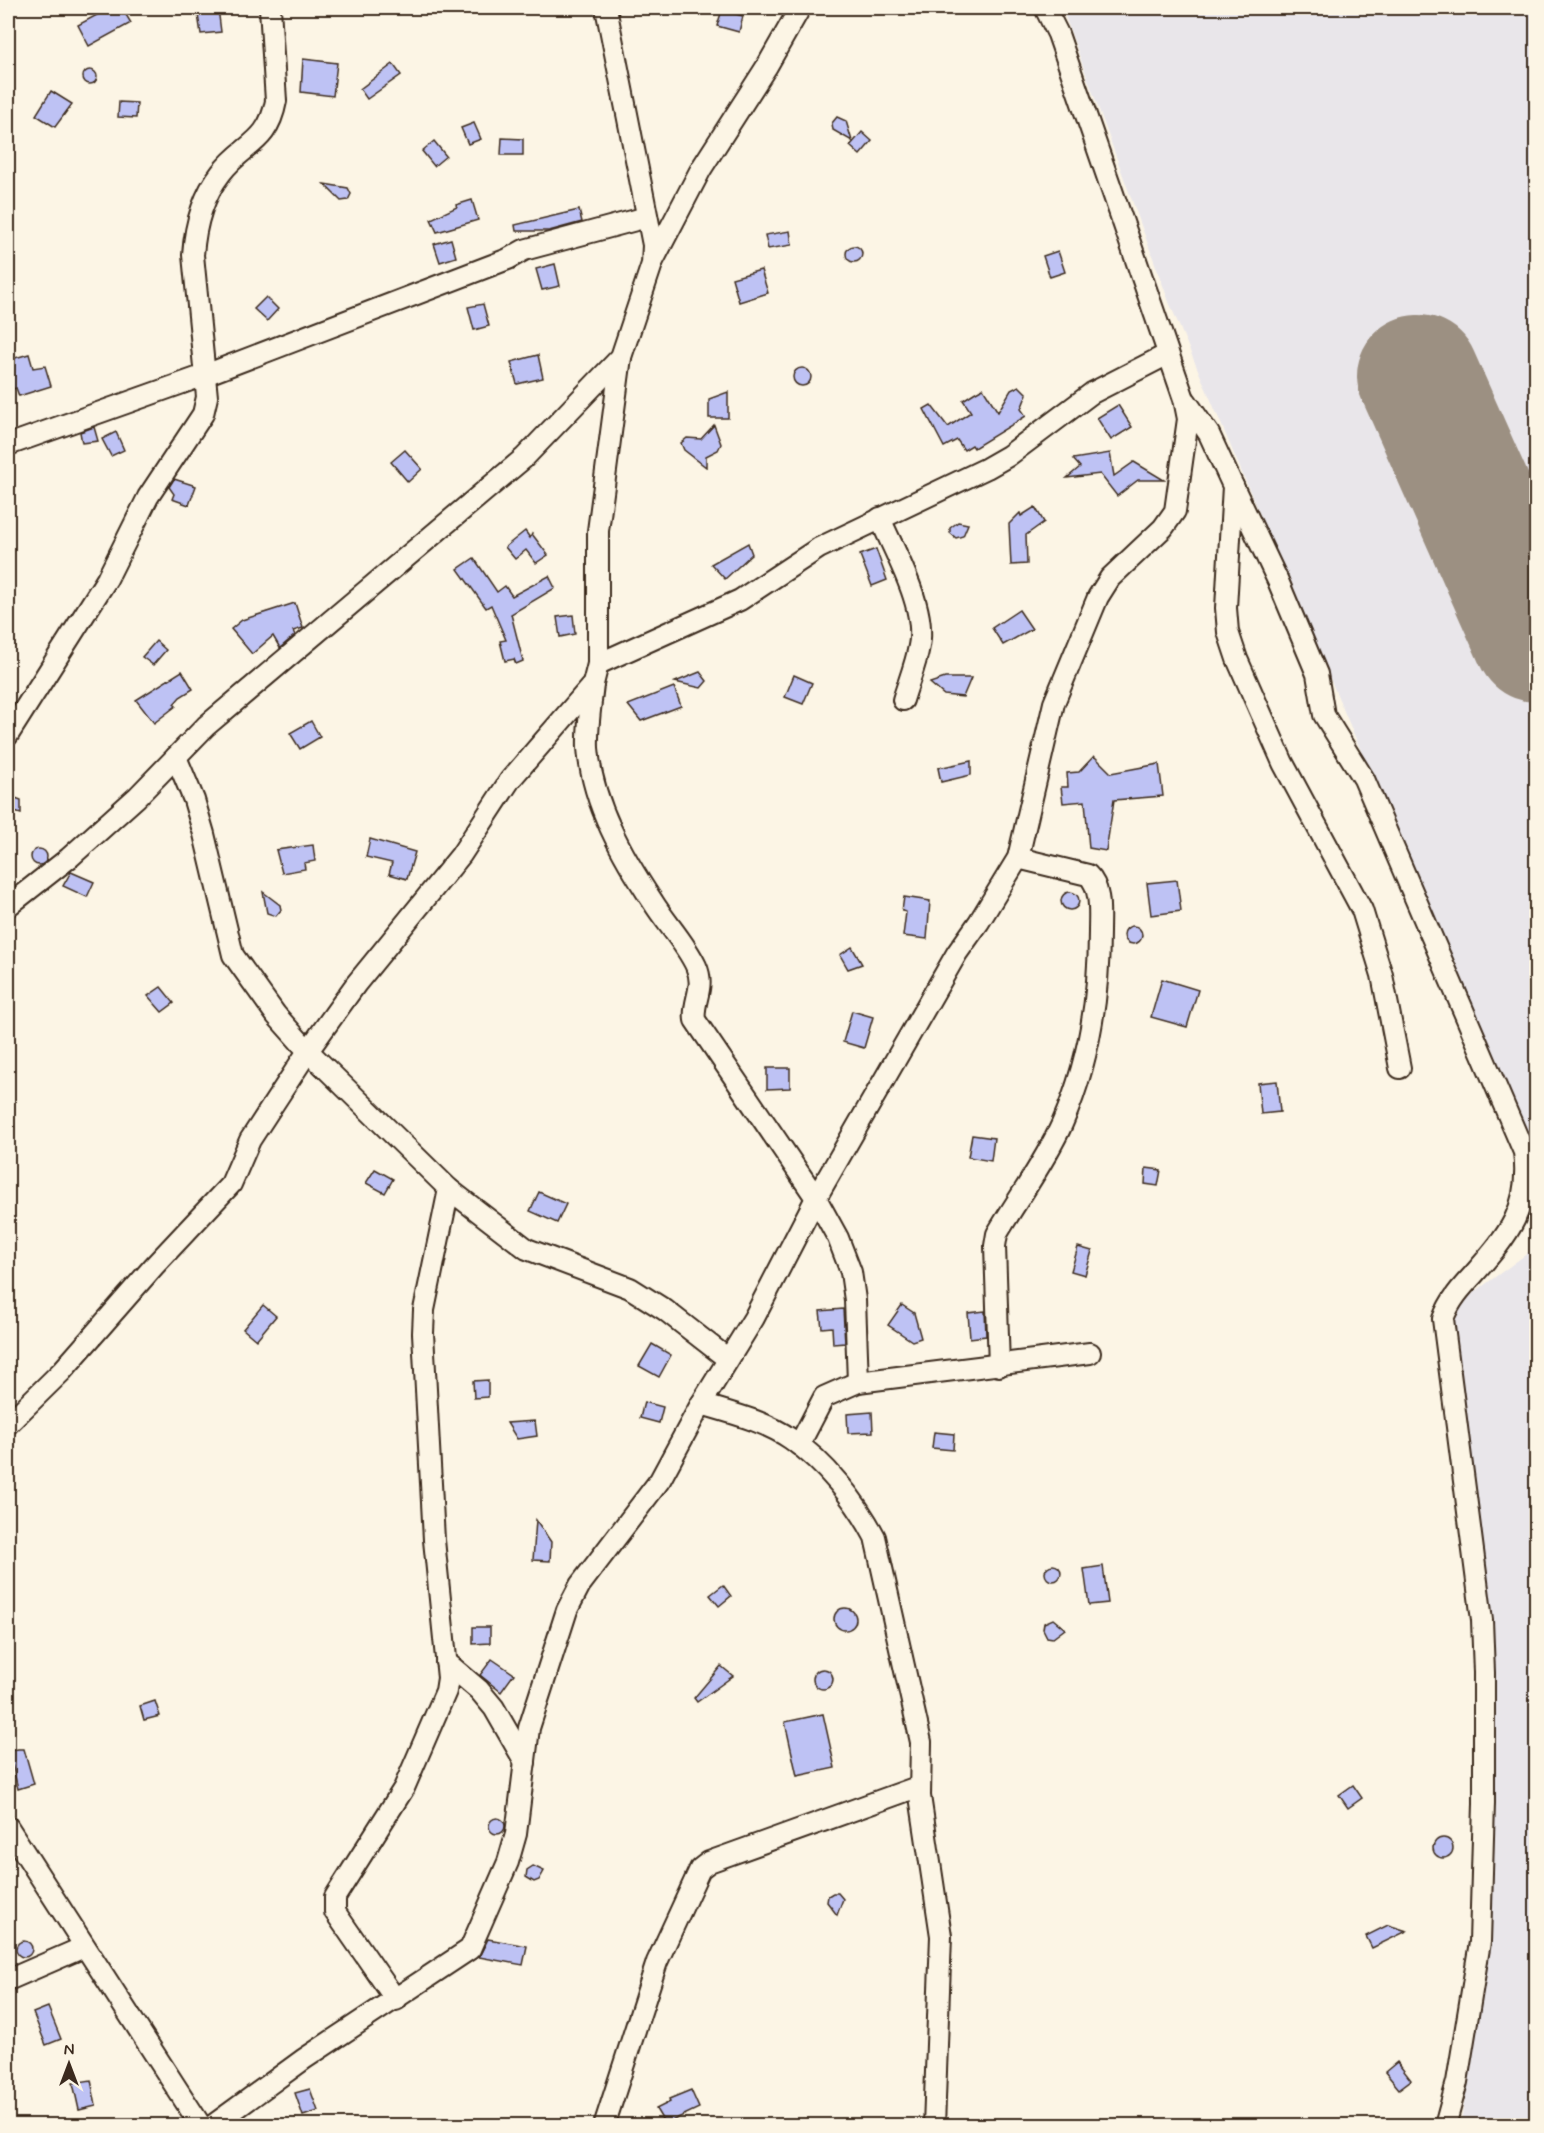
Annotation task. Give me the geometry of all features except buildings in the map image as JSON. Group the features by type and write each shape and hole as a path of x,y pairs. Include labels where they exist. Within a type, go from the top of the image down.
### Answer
{"street":[{"path":"8,735 107,579 147,497 203,414 207,397 194,255 195,234 203,207 221,173 268,128 273,114 276,101 270,8"},
{"path":"606,8 653,245 652,264"},
{"path":"800,8 767,66 701,169 652,264 621,357 598,531 598,664 593,684 588,745 590,764 602,806 620,849 697,967 700,995 694,1012 695,1020 816,1198 838,1238 851,1272 855,1300 858,1382"},
{"path":"212,2126 304,2059 396,2000 429,1975 465,1954 473,1942 508,1862 516,1834 535,1705 567,1610 580,1585 648,1499 701,1404 754,1318 816,1198 957,953 980,922 1018,858 1054,703 1098,597 1110,579 1163,528 1175,511 1188,418 1184,399 1058,34 1045,8"},
{"path":"8,446 205,375 508,259 524,250 647,217"},
{"path":"598,664 740,600 819,548 987,468 1008,456 1092,393 1168,354"},
{"path":"8,906 69,858 137,797 206,726 524,458 621,357"},
{"path":"1184,399 1209,434 1278,581 1317,674 1324,715 1364,779 1524,1152 1527,1175 1522,1207 1506,1237 1452,1298 1443,1319 1482,1620 1484,1673 1484,1803 1480,1942 1457,2082 1445,2126"},
{"path":"1233,486 1226,608 1228,632 1237,659 1283,763 1362,910 1382,975 1400,1068"},
{"path":"880,518 917,606 921,624 920,645 903,700"},
{"path":"8,1424 62,1371 154,1266 231,1184 250,1140 308,1051 356,984 461,855 510,780 593,684"},
{"path":"176,756 194,800 204,834 233,955 276,1015 308,1051 449,1189 527,1249 630,1288 665,1310 729,1359"},
{"path":"999,1366 994,1246 997,1234 1062,1124 1091,1036 1099,971 1099,908 1092,879 1088,875 1018,858"},
{"path":"396,2000 335,1912 333,1904 335,1897 404,1788 416,1765 446,1691 448,1678 434,1539 423,1333 424,1310 449,1189"},
{"path":"799,1445 824,1397 858,1382 1090,1353"},
{"path":"701,1404 746,1418 790,1438 816,1460 862,1513 874,1536 921,1742 920,1786 941,1936 933,2126"},
{"path":"446,1662 494,1708 525,1762"},
{"path":"604,2126 657,1962 700,1869 709,1862 920,1786"},
{"path":"8,1827 201,2126"},
{"path":"8,1980 84,1947"}],"shaded area":[{"path":"1062,8 1536,8 1536,1160 1169,302"},
{"path":"1536,1247 1536,2125 1464,2125 1461,2121 1487,1972 1494,1770 1449,1316 1453,1308"}],"taxiway":[{"path":"1491,539 1536,520"}],"runway":[{"path":"1418,376 1536,641"}]}
